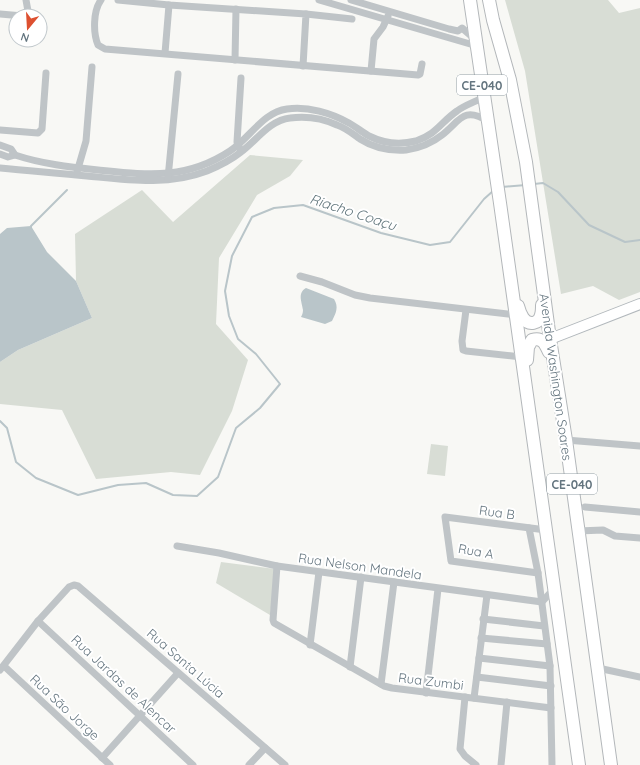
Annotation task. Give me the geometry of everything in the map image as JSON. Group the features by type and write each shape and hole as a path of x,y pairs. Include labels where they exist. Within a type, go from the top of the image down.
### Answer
{"highway":[{"name":"CE-040","path":"470,0 579,765"},
{"name":"Avenida Washington Soares","path":"489,0 493,20 510,80 526,162 543,293 566,440 612,765"},
{"path":"513,296 523,318 527,322 533,323 538,320 541,314 543,293"},
{"path":"524,372 527,366 528,345 532,340 536,339 545,342 554,367"}],"street":[{"path":"101,0 96,13 96,37 98,45 105,48 418,75 420,74 422,64"},
{"path":"118,0 306,14 352,19"},
{"path":"319,0 387,20 476,43"},
{"path":"351,0 448,29 458,31 462,28 476,43"},
{"path":"165,53 169,5"},
{"path":"235,60 236,9"},
{"path":"371,71 374,39 387,20 390,12"},
{"path":"302,66 306,14"},
{"path":"77,171 86,141 92,67"},
{"path":"0,130 38,133 42,129 46,73"},
{"path":"168,177 178,74"},
{"path":"240,149 237,142 241,78"},
{"path":"240,149 262,122 270,115 281,110 302,109 322,112 350,123 369,136 382,141 402,143 415,141 428,136 458,110 484,97"},
{"path":"288,109 287,113 289,118"},
{"path":"302,109 304,114 302,117"},
{"path":"0,168 18,170 143,174 168,177 205,164 240,149 268,128 289,118 302,117 321,119 346,129 373,145 395,150 417,148 431,142 444,134 462,116 474,114 488,121"},
{"path":"270,115 274,117 276,123"},
{"path":"262,122 263,126 268,128"},
{"path":"0,145 11,149 18,156 18,170"},
{"path":"0,154 8,157 18,156 77,171"},
{"path":"300,276 322,282 355,295 370,298 516,315"},
{"path":"550,338 640,304"},
{"path":"466,310 462,341 463,350 522,357"},
{"path":"566,440 640,446"},
{"path":"585,508 640,512"},
{"name":"Rua B","path":"445,518 546,530"},
{"name":"Rua A","path":"445,518 451,561 538,573"},
{"path":"529,528 538,573 550,666 552,765"},
{"path":"578,531 603,530 615,536 640,538"},
{"name":"Rua Nelson Mandela","path":"177,546 219,553 277,566 542,602"},
{"name":"Rua Zumbi","path":"277,566 273,620 276,625 350,668 392,688 551,708"},
{"path":"310,645 319,572"},
{"path":"350,668 361,578"},
{"path":"381,684 394,582"},
{"name":"Rua Santa Lúcia","path":"38,621 68,587 74,585 80,587 284,765"},
{"path":"426,692 438,589"},
{"path":"542,602 550,593 555,592"},
{"path":"474,698 487,595"},
{"path":"543,611 557,610"},
{"path":"483,619 544,626"},
{"path":"2,668 38,621"},
{"name":"Rua Jardas de Alencar","path":"38,621 193,765"},
{"path":"481,638 547,644"},
{"path":"479,658 550,666"},
{"name":"Rua São Jorge","path":"2,668 110,765"},
{"path":"598,668 640,677"},
{"path":"102,758 178,672"},
{"path":"477,677 551,686"},
{"path":"464,697 460,749 465,756 476,765"},
{"path":"501,765 507,702"},
{"path":"249,765 265,748"}],"shaded area":[{"path":"505,0 608,0 619,13 640,8 640,292 619,300 593,286 561,294 525,71"},
{"path":"250,155 303,160 290,176 257,195 219,258 216,324 248,360 232,411 200,475 171,472 96,479 62,410 0,404 0,362 18,350 92,318 76,281 75,234 142,190 173,222"},
{"path":"31,226 47,252 76,281 92,318 18,350 0,362 0,234 7,228"},
{"path":"306,288 334,299 337,307 332,321 325,324 301,317 303,310 301,295 303,290"},
{"path":"431,444 448,446 445,476 427,474"},
{"path":"221,562 275,569 276,572 270,615 216,583"}],"waterway":[{"name":"Riacho Coaçu","path":"534,184 543,183 558,192 589,225 625,242 640,240"},
{"name":"Riacho Coaçu","path":"502,187 526,185"},
{"path":"31,228 31,226 67,190"},
{"name":"Riacho Coaçu","path":"0,421 7,428 16,462 36,478 78,495 118,485 146,483 173,495 197,496 218,477 236,428 260,408 280,384 256,354 238,339 229,316 225,291 232,256 252,217 274,208 303,205 381,233 430,245 450,242 484,199 493,191"}]}
